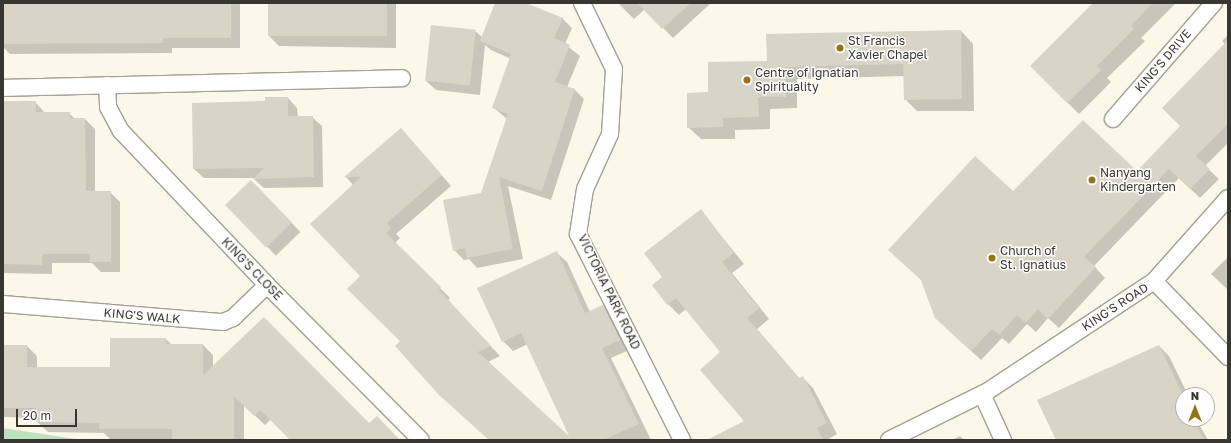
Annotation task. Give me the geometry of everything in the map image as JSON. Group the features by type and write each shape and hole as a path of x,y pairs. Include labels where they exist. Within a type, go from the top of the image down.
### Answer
{"street":[{"name":"VICTORIA PARK ROAD","path":"582,3 614,69 610,134 585,188 578,234 682,440"},
{"name":"KING'S DRIVE","path":"1113,119 1214,3"},
{"path":"3,88 402,78"},
{"name":"KING'S CLOSE","path":"107,85 108,108 121,131 267,285 421,440"},
{"name":"KING'S ROAD","path":"889,440 982,394 1154,281 1228,198"},
{"path":"1154,281 1228,357"},
{"name":"KING'S WALK","path":"3,304 223,322 233,318 267,285"},
{"path":"982,394 1003,440"}],"green space":[{"path":"3,428 82,440 3,440"}],"building":[{"path":"3,3 231,3 231,38 163,38 163,43 3,44"},
{"path":"268,3 387,3 387,36 268,36"},
{"path":"495,3 526,3 563,18 554,38 570,45 555,82 575,89 542,191 499,177 513,249 467,258 465,248 453,251 443,200 481,193 508,114 492,108 511,54 480,41"},
{"path":"637,3 691,3 662,29"},
{"path":"1093,3 1153,3 1131,26 1134,29 1097,66 1101,70 1067,103 1030,66"},
{"path":"431,25 476,30 470,85 425,81"},
{"name":"Centre of Ignatian Spirituality","path":"961,30 962,99 904,100 903,64 785,67 786,97 758,97 759,117 723,118 723,127 687,128 687,93 708,92 708,62 767,61 766,34"},
{"path":"1228,40 1228,124 1196,156 1210,169 1190,189 1169,169 1084,257 1096,267 1048,319 1038,309 1025,323 1017,315 999,335 992,329 971,351 935,318 921,280 888,250 975,156 1013,191 1083,120 1137,171 1180,126 1162,108"},
{"path":"265,97 288,97 288,116 313,116 314,177 253,179 264,168 193,169 192,103 265,101"},
{"path":"3,101 36,101 36,112 70,112 70,118 85,118 86,191 111,191 111,262 90,262 90,254 43,254 42,265 3,264"},
{"path":"401,128 442,175 387,223 391,228 386,233 441,287 439,290 491,346 478,352 569,436 521,333 502,342 477,288 557,251 585,313 603,305 620,340 602,348 639,424 603,440 489,440 439,395 395,346 400,341 347,289 360,276 310,224 361,177 344,177"},
{"path":"251,180 292,222 266,247 225,205"},
{"path":"701,209 734,253 722,262 759,308 747,318 799,378 803,376 827,423 817,428 823,440 707,440 744,421 700,370 720,352 676,298 667,305 652,285 662,277 644,253"},
{"path":"264,317 369,423 377,416 400,440 290,440 260,410 254,416 234,396 234,439 221,440 172,440 172,429 99,429 99,423 36,422 36,408 3,408 3,345 27,345 27,367 110,367 110,338 166,338 166,344 203,344 203,375"},
{"path":"1159,345 1179,387 1175,387 1175,427 1197,427 1204,440 1056,440 1037,400"}],"place":[{"name":"St Francis Xavier Chapel","path":"840,48"},
{"name":"Centre of Ignatian Spirituality","path":"747,80"},
{"name":"Nanyang Kindergarten","path":"1092,180"},
{"name":"Church of St. Ignatius","path":"992,258"}]}
